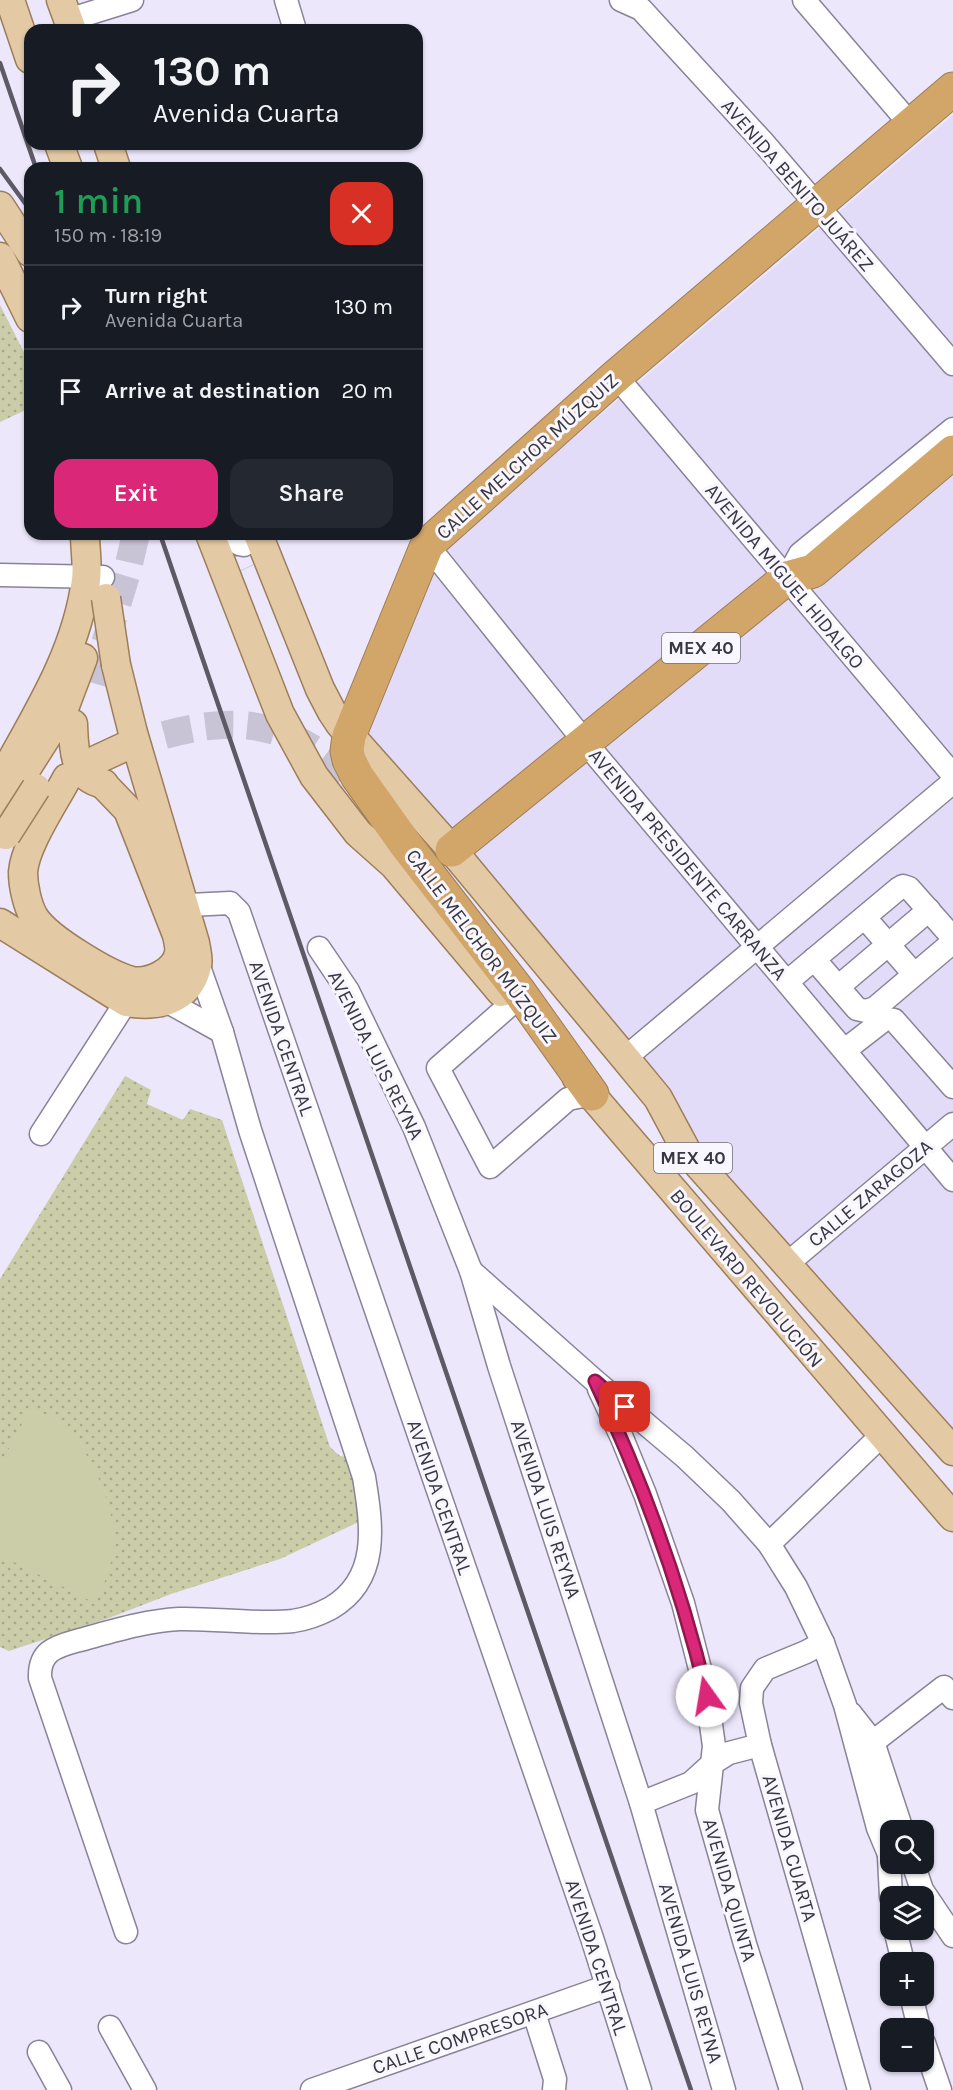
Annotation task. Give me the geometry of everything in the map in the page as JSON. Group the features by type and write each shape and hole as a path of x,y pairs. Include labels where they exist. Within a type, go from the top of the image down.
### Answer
{"highway":[{"name":"CALLE MELCHOR MÚZQUIZ","path":"591,1094 518,990 357,777 347,751 349,736 427,545 616,376 953,89"},
{"name":"MEX 40","path":"452,850 787,578 813,571 953,452"}],"main road":[{"path":"10,0 24,42"},
{"path":"27,0 36,24"},
{"path":"44,0 64,20"},
{"path":"0,206 24,243"},
{"path":"0,257 24,306"},
{"path":"2,826 85,774 122,775 128,767 132,754 116,665 87,540"},
{"path":"0,781 68,652 80,613 98,584 100,540"},
{"name":"BOULEVARD REVOLUCIÓN","path":"220,540 280,714 314,776 358,833 394,865 953,1517"},
{"path":"260,540 320,689 332,712 349,736"},
{"path":"241,571 277,660 315,744 343,789 366,818 394,865"},
{"path":"2,826 63,711 87,648"},
{"path":"2,826 36,788 74,724 93,683"},
{"path":"74,724 74,753 79,765 94,781 85,774"},
{"name":"MEX 40","path":"349,736 452,850 658,1098 687,1152 953,1451"},
{"path":"85,774 39,829 27,856 23,873 28,903 34,916 53,937 94,963 131,981 154,979 165,973 179,954 174,905 129,740"},
{"path":"0,923 126,1002 149,1004 168,1002 181,993 192,980 198,964 195,943 128,810 85,774"},
{"path":"413,828 529,968 687,1152"}],"street":[{"path":"64,20 132,0"},
{"path":"286,0 293,24"},
{"path":"804,0 911,125"},
{"name":"AVENIDA BENITO JUÁREZ","path":"637,3 762,141 953,364"},
{"name":"AVENIDA MIGUEL HIDALGO","path":"616,376 953,776"},
{"path":"787,578 800,554 953,429"},
{"path":"224,540 243,545 250,540"},
{"name":"AVENIDA PRESIDENTE CARRANZA","path":"427,545 585,742 759,946 953,1180"},
{"path":"0,575 98,584"},
{"path":"625,1058 953,782"},
{"path":"788,981 903,886 909,888 953,938"},
{"name":"AVENIDA CENTRAL","path":"174,905 230,903 235,906 608,1986 640,2090"},
{"path":"838,987 929,910"},
{"path":"865,918 914,974"},
{"path":"814,959 857,1009 866,1011 875,1008 953,942"},
{"name":"AVENIDA LUIS REYNA","path":"319,948 348,991 414,1127 471,1271 499,1366 641,1803 724,2090"},
{"path":"126,1932 40,1678 40,1662 48,1652 66,1644 127,1627 177,1619 292,1621 316,1617 344,1600 362,1578 369,1551 370,1513 364,1477 250,1130 222,1032 198,964"},
{"path":"41,1134 126,1002"},
{"path":"168,1002 222,1032"},
{"path":"511,1004 438,1068 490,1167 568,1099 591,1094"},
{"path":"845,1050 885,1019 894,1020 953,1087"},
{"name":"CALLE ZARAGOZA","path":"788,1263 953,1124"},
{"path":"471,1271 595,1381 685,1456 731,1501 770,1544 796,1587 823,1643 845,1705 880,1833"},
{"name":"AVENIDA QUINTA","path":"595,1381 645,1494 683,1603 707,1696 714,1746 706,1810 791,2090"},
{"path":"770,1544 882,1436"},
{"name":"AVENIDA CUARTA","path":"823,1643 765,1668 752,1688 751,1703 760,1745 859,2090"},
{"path":"873,1742 948,1692"},
{"path":"845,1705 873,1742 899,1820"},
{"path":"641,1803 691,1783 713,1763 729,1753 760,1745"},
{"path":"902,1874 917,1886"},
{"path":"934,1908 953,1936"},
{"name":"CALLE COMPRESORA","path":"324,2088 608,1986"},
{"path":"534,2013 555,2079 554,2090"},
{"path":"110,2027 145,2090"},
{"path":"39,2052 60,2090"},
{"path":"934,2072 940,2090"}],"shaded area":[{"path":"953,115 953,1462 340,736 431,559"}],"green space":[{"path":"0,305 24,352 24,411 0,422"},
{"path":"125,1076 151,1090 147,1104 183,1120 190,1109 222,1120 330,1447 340,1456 350,1457 365,1519 280,1559 171,1594 109,1618 9,1651 0,1647 0,1279"},
{"path":"31,1407 58,1422 76,1439 94,1467 107,1500 114,1531 114,1546 107,1575 95,1603 0,1555 0,1465"}],"tunnel":[{"path":"93,683 135,540"},
{"path":"224,540 241,571"},
{"path":"124,747 202,727 252,726 277,732 301,742 331,761 362,787"}],"railway":[{"path":"0,63 24,133"},
{"path":"30,150 34,162"},
{"path":"0,169 24,202"},
{"path":"162,540 691,2090"}],"route":[{"path":"625,1407 595,1381 645,1494 683,1603 707,1696"}]}
